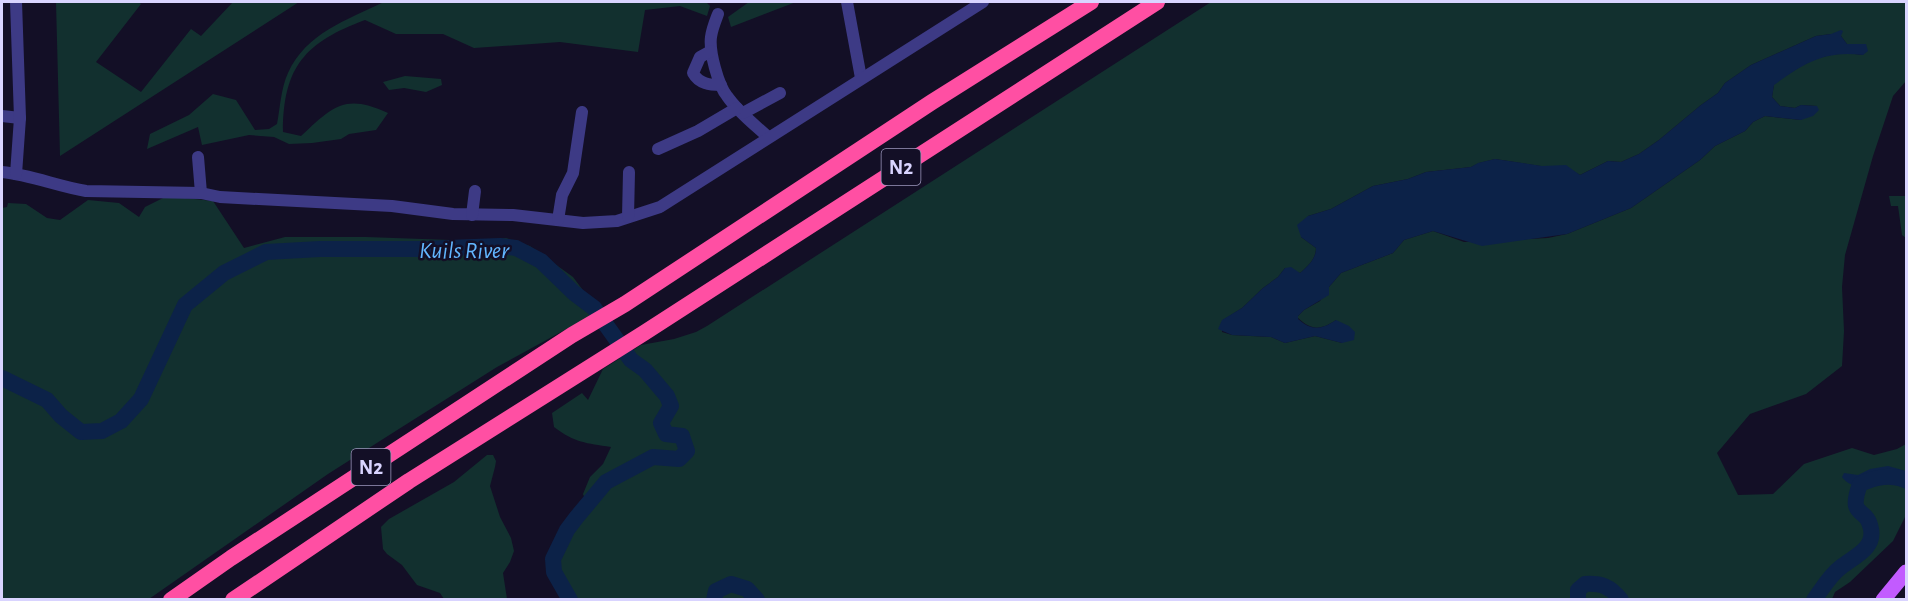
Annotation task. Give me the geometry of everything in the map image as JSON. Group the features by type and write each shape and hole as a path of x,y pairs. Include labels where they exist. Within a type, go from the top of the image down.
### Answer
{"highway":[{"name":"N2","path":"171,600 231,558 572,335 625,304 932,102 1091,2"},
{"name":"N2","path":"233,600 409,482 1157,2"}],"main road":[{"path":"1883,600 1906,572"}],"street":[{"path":"16,2 20,118 16,174"},
{"path":"847,2 861,78"},
{"path":"2,172 86,191 201,193 220,197 392,206 472,215 513,215 583,223 617,221 660,207 983,2"},
{"path":"718,14 710,39 711,51 721,85 725,94 740,111 768,137"},
{"path":"711,51 700,57 693,73 704,83 721,85"},
{"path":"658,149 780,93"},
{"path":"558,220 562,195 573,173 582,112"},
{"path":"2,116 20,118"},
{"path":"198,157 201,193"},
{"path":"628,217 629,172"},
{"path":"472,215 475,191"}],"green space":[{"path":"56,2 138,2 141,4 96,62 141,92 191,29 201,36 233,2 299,2 60,156"},
{"path":"384,2 706,2 710,6 707,16 680,6 645,10 638,52 560,42 474,48 443,34 396,34 365,20 327,38 302,60 293,73 288,90 283,132 301,136 331,110 350,104 361,104 388,113 376,130 349,134 341,139 312,143 289,144 274,137 249,135 202,145 198,127 147,149 150,134 189,115 213,94 236,100 255,130 269,129 277,124 282,92 288,73 305,48 329,29"},
{"path":"749,2 796,2 731,27 728,17"},
{"path":"1211,2 1906,2 1906,81 1893,96 1873,156 1845,255 1842,287 1844,331 1842,366 1806,394 1750,414 1717,453 1738,495 1773,494 1804,464 1852,448 1874,455 1897,449 1906,444 1906,515 1893,541 1850,582 1835,592 1832,599 570,599 554,571 555,554 570,527 588,506 583,494 590,477 603,464 611,447 588,443 568,436 554,427 552,413 582,393 588,400 603,369 641,345 674,339 707,326","holes":["1831,34 1841,36 1847,44 1866,45 1863,55 1837,54 1816,59 1774,84 1772,97 1780,106 1795,108 1801,105 1817,106 1801,120 1765,116 1753,122 1745,131 1715,146 1700,160 1631,208 1567,234 1548,238 1464,242 1433,231 1404,240 1393,253 1341,273 1320,301 1298,316 1308,325 1317,328 1336,320 1342,343 1315,336 1285,343 1271,337 1232,335 1222,332 1223,320 1242,308 1278,277 1285,268 1300,273 1311,262 1316,248 1301,237 1308,216 1331,209 1373,186 1408,179 1426,172 1471,167 1495,159 1573,171 1580,175 1608,161 1621,162 1639,154 1659,140 1718,93 1725,83 1751,65 1816,36"]},
{"path":"405,76 441,79 442,85 426,92 404,88 389,90 383,82"},
{"path":"167,196 213,201 244,248 285,237 479,241 506,238 530,246 573,277 588,297 592,315 497,367 328,474 149,599 2,600 2,208 7,207 8,203 26,204 47,218 60,220 88,200 119,203 139,217 145,207"},
{"path":"1889,196 1906,196 1906,238 1902,235 1898,206 1891,206"},
{"path":"487,455 493,455 496,461 490,486 514,551 503,573 507,599 444,599 440,593 417,585 402,565 387,554 383,549 381,527 389,519 454,482"}],"water":[{"path":"1843,31 1841,36 1847,44 1866,44 1868,51 1863,55 1826,56 1795,70 1774,85 1772,97 1780,106 1795,108 1801,105 1817,106 1819,110 1813,116 1801,120 1765,116 1753,122 1745,131 1715,146 1700,160 1631,208 1567,234 1482,246 1433,231 1404,240 1393,253 1341,273 1329,287 1329,295 1298,316 1303,323 1317,328 1336,320 1349,326 1355,332 1354,340 1342,343 1315,336 1285,343 1271,337 1232,335 1218,329 1222,320 1242,308 1278,277 1285,268 1291,267 1300,273 1311,262 1316,248 1301,237 1297,225 1308,216 1331,209 1373,186 1408,179 1426,172 1471,167 1495,159 1542,166 1566,165 1580,175 1608,161 1621,162 1639,154 1659,140 1718,93 1725,83 1751,65 1816,36"},
{"path":"1888,466 1906,471 1906,489 1882,483 1861,486 1846,482 1842,477 1844,473 1858,475 1870,469"},
{"path":"1833,573 1837,577 1820,599 1807,599 1826,574"}],"waterway":[{"name":"Kuils River","path":"2,378 47,400 61,416 81,432 102,431 121,421 141,399 185,305 224,273 266,252 500,246 516,248 541,261 574,293 594,308 631,360 645,370 667,396 671,406 661,423 666,434 682,436 687,451 679,459 653,457 606,482 576,518 567,530 553,559 554,572 570,600"},
{"name":"Kuils River","path":"1814,600 1833,574 1862,552 1870,542 1869,522 1859,511 1856,503 1860,484 1883,477 1906,480"},
{"name":"Kuils River","path":"714,600 716,591 731,584 747,589 757,600"},
{"name":"Kuils River","path":"1578,600 1578,590 1585,584 1601,585 1613,591 1621,600"}]}
